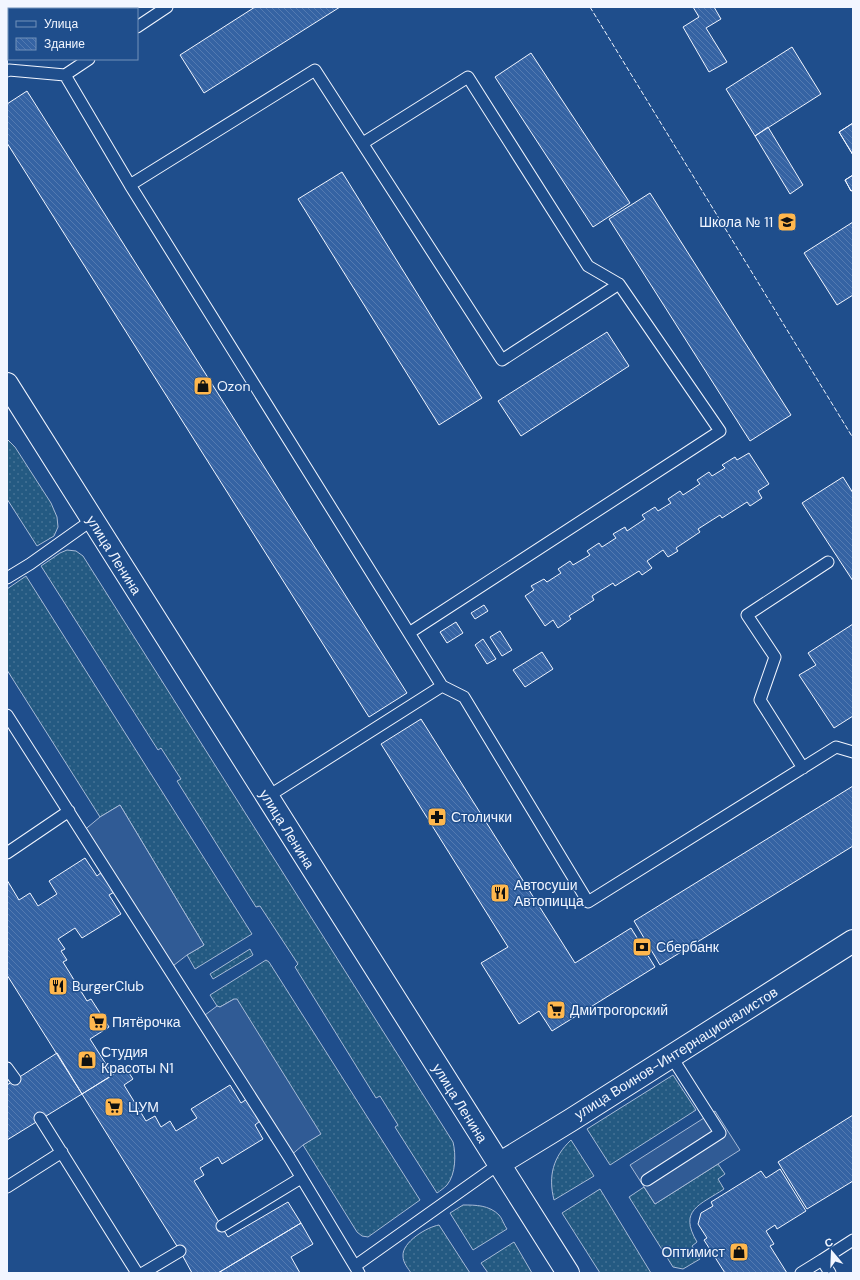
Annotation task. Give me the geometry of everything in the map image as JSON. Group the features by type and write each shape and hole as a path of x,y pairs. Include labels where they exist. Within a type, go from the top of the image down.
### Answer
{"main road":[{"name":"улица Ленина","path":"7,384 266,797 568,1273"},
{"name":"улица Воинов-Интернационалистов","path":"498,1164 571,1120 853,941"}],"lane":[{"path":"138,26 167,7"},
{"path":"7,71 10,70 65,75 88,60"},
{"path":"130,185 315,70 502,360 619,284"},
{"path":"65,75 130,185 442,686 464,697 588,902 836,747 853,752"},
{"path":"363,143 468,77 588,266 619,284 720,431 409,633"},
{"path":"7,578 30,564 92,520"},
{"path":"803,768 760,700 775,657 747,615 828,562"},
{"path":"266,797 442,686"},
{"path":"7,715 289,1157 357,1269 498,1164"},
{"path":"7,853 69,811"},
{"path":"647,1180 720,1133 671,1056"},
{"path":"7,1068 15,1079"},
{"path":"40,1118 137,1273"},
{"path":"7,1187 62,1152"},
{"path":"222,1226 301,1178"},
{"path":"801,1273 853,1240"},
{"path":"143,1273 180,1251"},
{"path":"822,1260 830,1273"}],"shaded area":[{"path":"7,439 15,447 51,503 57,517 58,527 54,536 37,546 7,499"},
{"path":"67,550 76,551 83,556 453,1142 455,1152 454,1170 447,1185 437,1193 395,1127 398,1125 380,1096 376,1098 295,967 298,964 260,906 256,907 177,781 181,779 161,748 158,750 41,566"},
{"path":"26,576 252,934 195,969 187,955 204,945 120,805 100,817 7,670 7,589"},
{"path":"120,805 204,945 187,955 169,969 82,832 100,817"},
{"path":"250,949 253,955 213,979 210,974"},
{"path":"266,960 269,962 420,1200 368,1237 362,1236 357,1232 303,1145 320,1134 234,999 220,1007 217,1006 210,995"},
{"path":"234,999 237,999 321,1134 303,1145 289,1157 201,1018 217,1006 220,1007"},
{"path":"673,1075 696,1110 610,1165 587,1129"},
{"path":"715,1111 740,1150 655,1204 630,1165"},
{"path":"571,1140 594,1176 554,1200 552,1191 552,1175 554,1167 560,1153"},
{"path":"718,1164 725,1174 718,1179 724,1189 700,1204 691,1215 690,1222 692,1231 697,1242 692,1246 700,1259 683,1269 673,1267 629,1197 644,1187 655,1204"},
{"path":"600,1189 651,1273 600,1273 562,1213"},
{"path":"463,1205 487,1207 491,1209 500,1216 507,1229 473,1250 450,1213"},
{"path":"439,1225 470,1273 411,1273 407,1267 403,1256 407,1246 422,1232"},
{"path":"514,1242 532,1273 488,1273 481,1263"}],"building":[{"path":"29,7 71,7 69,8"},
{"path":"255,7 340,7 204,93 180,55"},
{"path":"693,7 714,7 721,19 706,28 727,62 709,72 683,27 699,17"},
{"path":"792,47 821,94 755,136 726,89"},
{"path":"531,53 630,203 593,227 495,77"},
{"path":"27,91 407,693 369,717 7,143 7,104"},
{"path":"853,123 853,155 839,132"},
{"path":"853,123 853,155 839,132"},
{"path":"768,127 803,185 790,194 755,136"},
{"path":"342,172 482,398 439,425 298,199"},
{"path":"853,175 853,190 851,191 845,180"},
{"path":"853,175 853,190 851,191 845,180"},
{"path":"650,193 791,415 750,441 609,219"},
{"path":"853,222 853,295 837,305 804,253"},
{"path":"607,332 629,366 521,436 498,401"},
{"path":"749,453 769,484 758,491 762,498 750,506 747,502 722,518 720,515 698,529 700,532 676,548 678,551 668,557 663,550 647,561 652,568 642,575 639,571 615,586 613,583 592,596 594,600 569,616 571,619 558,628 553,620 545,626 525,596 534,590 531,586 544,579 547,582 561,573 558,569 570,561 573,565 590,555 587,551 599,543 602,547 616,538 613,534 625,527 627,531 645,519 642,515 655,507 658,511 671,503 668,499 680,491 683,495 700,484 697,480 709,472 712,476 725,468 722,465 735,457 737,460"},
{"path":"843,477 853,493 853,581 802,503"},
{"path":"484,605 488,611 475,619 471,613"},
{"path":"456,622 463,633 447,643 440,632"},
{"path":"853,624 853,716 834,728 799,675 816,665 808,653"},
{"path":"500,631 512,650 502,656 490,637"},
{"path":"483,639 496,659 487,664 475,645"},
{"path":"542,652 553,669 525,687 513,670"},
{"path":"421,719 575,963 631,928 655,967 552,1031 539,1011 519,1024 481,963 508,947 381,744"},
{"path":"853,786 853,846 660,965 634,921"},
{"path":"85,858 97,876 103,871 116,891 109,895 121,914 82,938 75,928 58,939 65,949 61,951 67,960 63,962 87,1001 91,999 109,1027 90,1039 113,1075 82,1094 7,975 7,880 19,900 30,893 38,906 57,894 49,881"},
{"path":"57,1053 82,1094 7,1140 7,1085"},
{"path":"125,1067 133,1079 124,1085 146,1121 155,1116 161,1127 170,1121 176,1131 197,1118 191,1109 230,1085 241,1103 247,1099 260,1121 255,1125 263,1139 222,1164 218,1157 200,1168 204,1175 194,1181 228,1237 288,1202 301,1223 218,1273 192,1273 180,1251 82,1094"},
{"path":"853,1115 853,1181 807,1209 778,1162"},
{"path":"780,1169 806,1211 777,1229 775,1225 766,1231 774,1244 770,1246 787,1273 725,1273 704,1240 707,1238 698,1224 701,1213 713,1206 711,1202 761,1171 766,1178"},
{"path":"301,1223 313,1244 291,1257 300,1273 218,1273"}],"fence":[{"path":"590,7 853,438"}],"place":[{"name":"Школа № 11","path":"787,222"},
{"name":"Ozon","path":"203,386"},
{"name":"Столички","path":"437,817"},
{"name":"Автосуши Автопицца","path":"500,893"},
{"name":"Сбербанк","path":"642,947"},
{"name":"BurgerClub","path":"58,986"},
{"name":"Дмитрогорский","path":"556,1010"},
{"name":"Пятёрочка","path":"98,1022"},
{"name":"Студия Красоты N1","path":"87,1060"},
{"name":"ЦУМ","path":"114,1107"},
{"name":"Оптимист","path":"739,1252"}]}
